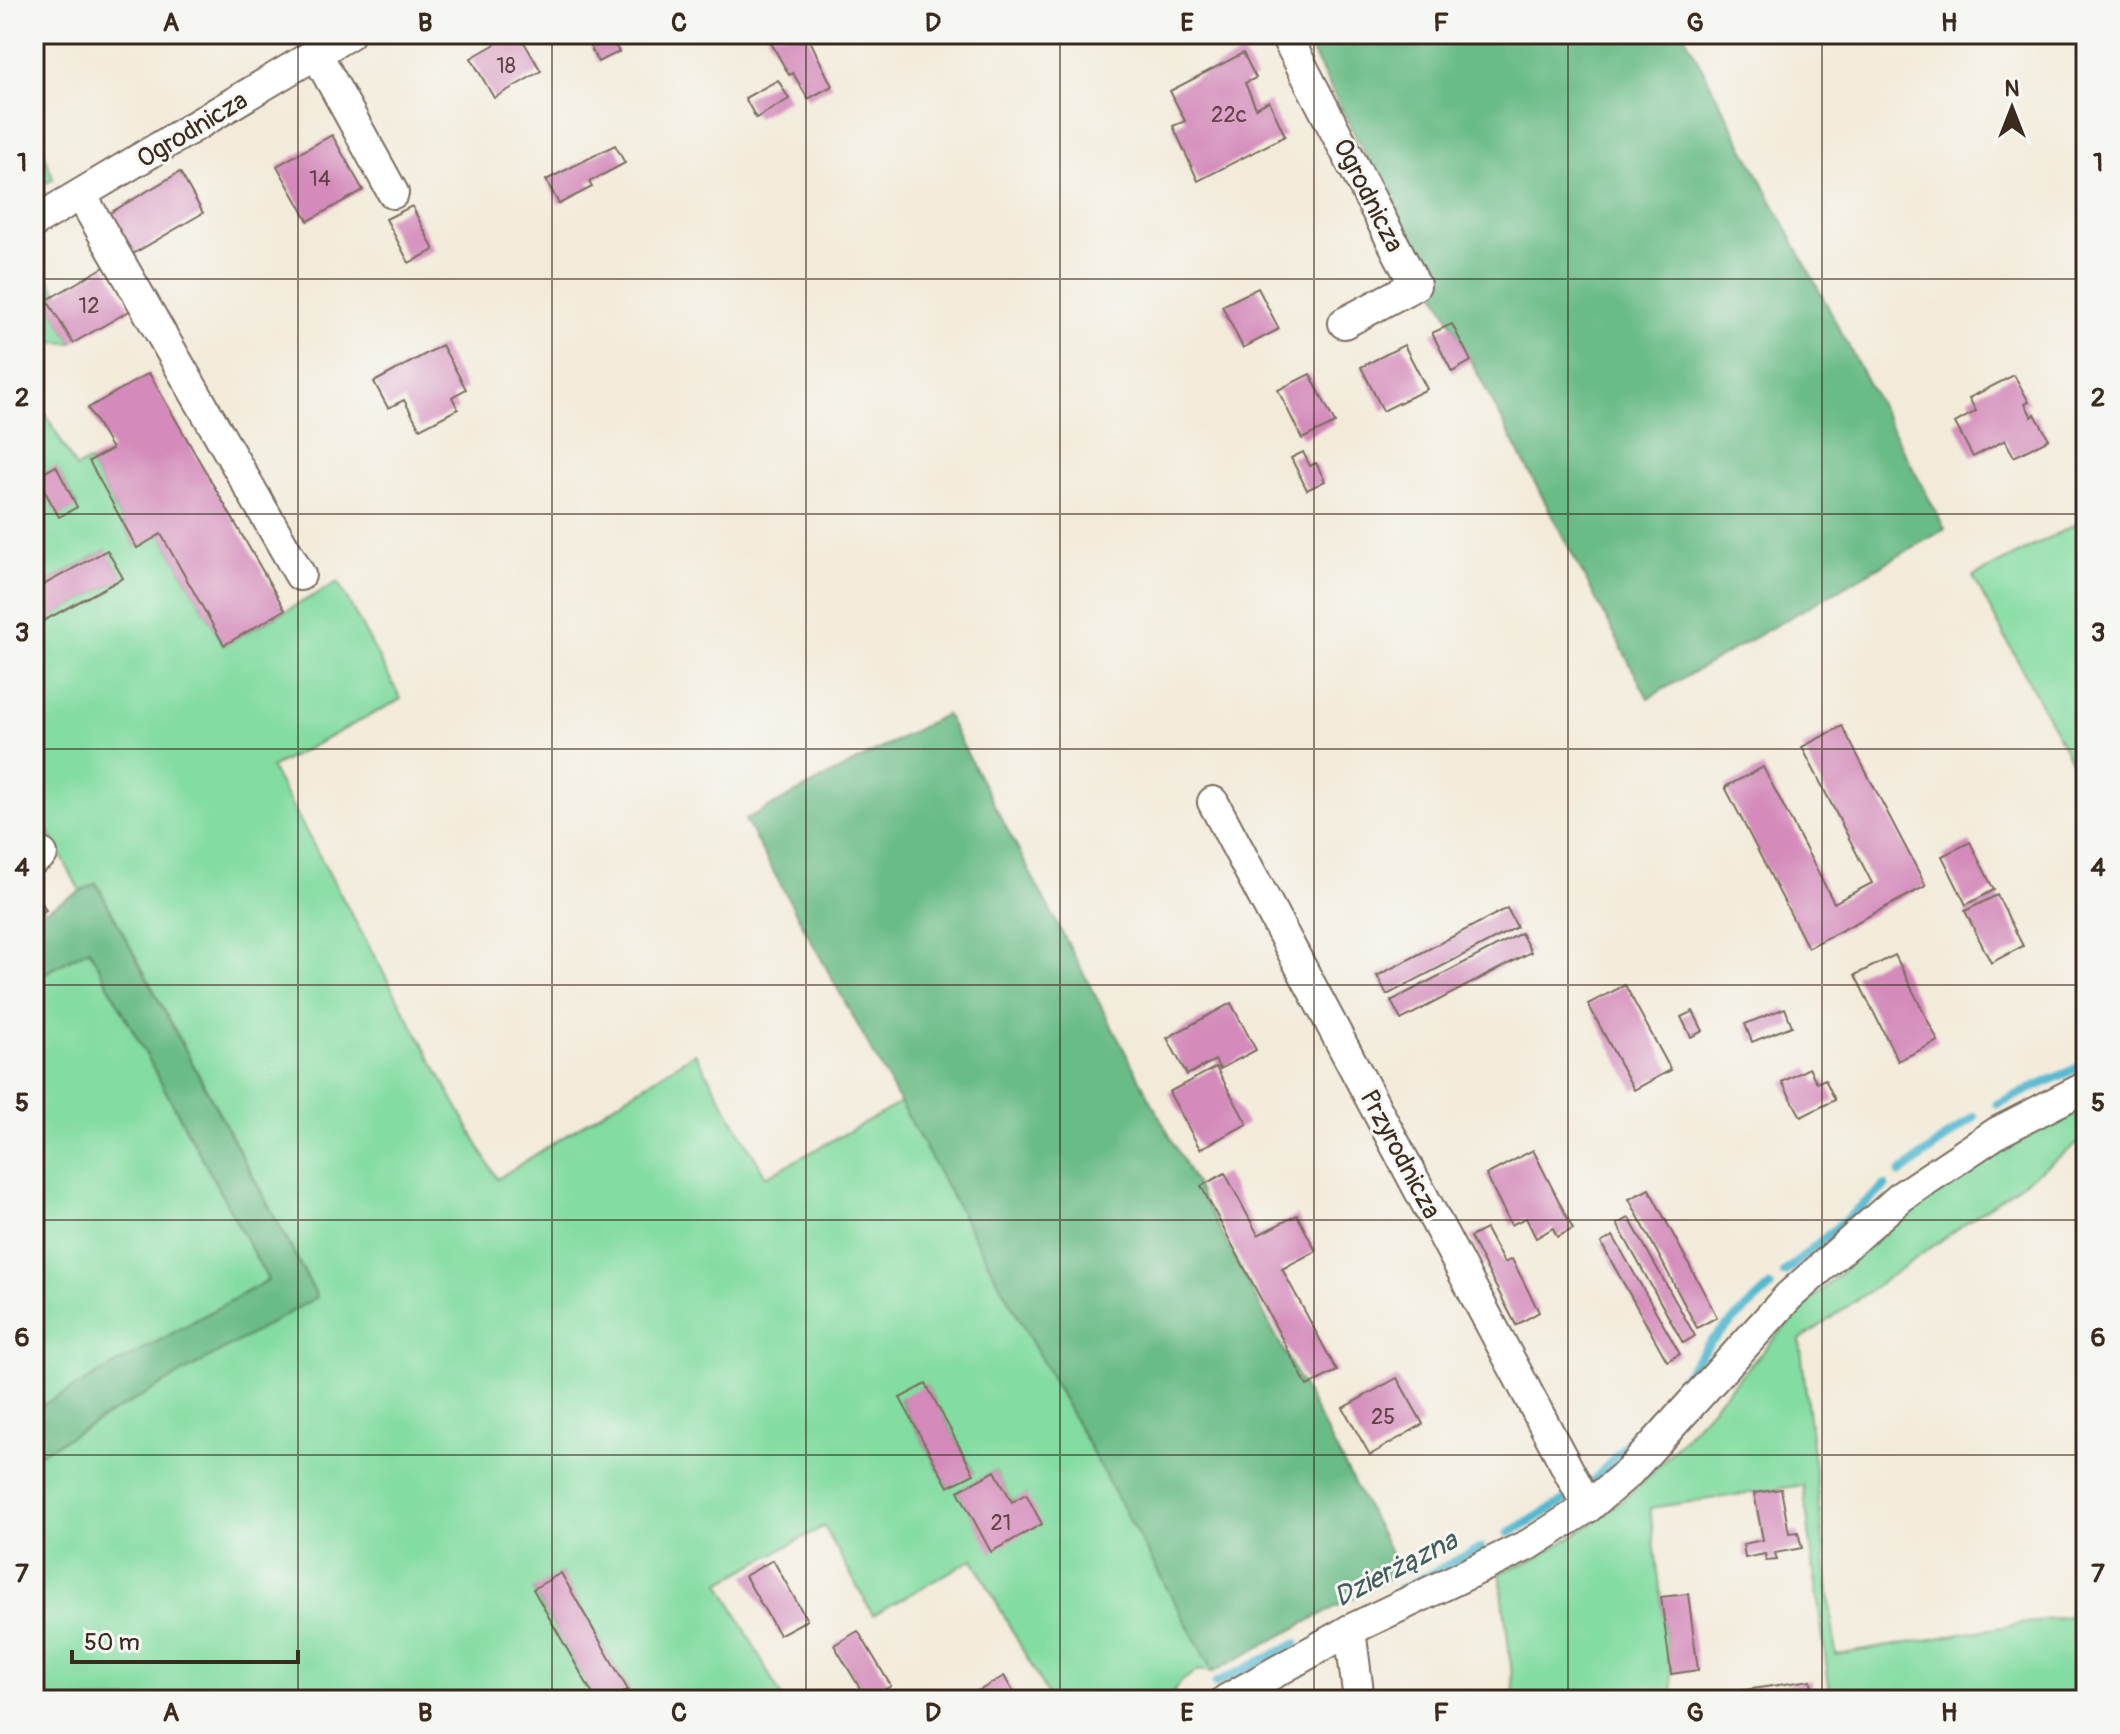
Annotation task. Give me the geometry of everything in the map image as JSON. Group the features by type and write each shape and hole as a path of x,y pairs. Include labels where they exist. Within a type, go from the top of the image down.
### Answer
{"street":[{"name":"Ogrodnicza","path":"34,222 349,34"},
{"name":"Ogrodnicza","path":"1285,34 1415,285 1344,323"},
{"path":"316,53 393,193"},
{"path":"81,195 300,575"},
{"name":"Przyrodnicza","path":"1213,802 1588,1507"},
{"path":"1226,1700 1350,1630 1530,1544 1588,1507 1629,1472 1789,1296 1902,1196 1998,1132 2086,1087"},
{"path":"1350,1630 1359,1700"}],"green space":[{"path":"1303,34 1684,34 1945,529 1648,698"},
{"path":"34,121 53,179 34,190 34,169 45,165 34,134"},
{"path":"42,269 58,293 47,300 73,343 34,342 34,273"},
{"path":"34,393 76,468 89,461 136,547 161,534 224,645 338,582 401,699 271,768 497,1179 695,1053 766,1177 902,1102 1213,1672 1199,1670 1189,1676 1178,1685 1170,1700 1050,1700 973,1559 873,1615 824,1526 720,1583 783,1700 609,1700 628,1689 561,1573 533,1590 596,1700 51,1700 34,1668 34,1457 317,1296 97,884 80,891 34,804 34,626 123,578 106,550 34,590","holes":["56,467 77,506 59,516 37,477","926,1385 974,1473 948,1487 900,1399","995,1471 1012,1502 1026,1495 992,1551 958,1491"]},
{"path":"2086,519 2086,789 1973,577"},
{"path":"946,714 1401,1572 1213,1672 745,820"},
{"path":"96,883 317,1297 34,1457 34,1410 268,1280 89,949 34,979 34,916"},
{"path":"89,949 268,1280 34,1410 34,979"},
{"path":"2086,1103 2086,1138 1800,1340 1836,1655 2086,1613 2086,1700 1831,1700 1803,1485 1650,1508 1674,1700 1515,1700 1500,1573 1539,1557 1598,1520 1643,1483 1805,1305 1908,1212 2005,1143"}],"building":[{"path":"513,34 519,34 541,71 494,98 471,58"},
{"path":"584,34 628,34 613,41 619,52 598,62"},
{"path":"766,34 807,34 832,86 808,99 793,73 789,75"},
{"path":"1243,53 1256,78 1245,83 1256,108 1269,101 1285,136 1198,181 1173,126 1185,121 1170,91"},
{"path":"778,80 789,99 756,118 745,98"},
{"path":"34,135 45,166 34,169"},
{"path":"332,135 363,190 308,221 277,166"},
{"path":"615,145 625,163 589,182 592,187 559,204 546,180"},
{"path":"180,172 203,213 131,255 108,214"},
{"path":"412,206 434,250 409,263 386,219"},
{"path":"106,266 131,310 73,343 47,300"},
{"path":"1258,288 1279,329 1243,348 1222,306"},
{"path":"1452,324 1471,361 1452,372 1432,333"},
{"path":"442,345 466,389 452,397 458,409 420,429 404,400 388,408 374,382"},
{"path":"1404,345 1427,389 1383,411 1361,367"},
{"path":"149,373 285,610 224,645 161,534 137,548 89,461 112,449 88,408"},
{"path":"1310,374 1335,423 1302,439 1278,390"},
{"path":"2014,375 2029,402 2025,404 2032,417 2035,414 2049,439 2014,457 2005,440 1973,457 1955,423 1976,411 1969,398"},
{"path":"1303,452 1310,466 1316,463 1325,481 1307,490 1291,458"},
{"path":"56,466 77,507 59,517 37,477"},
{"path":"107,550 123,578 34,626 34,590"},
{"path":"1842,726 1926,886 1808,948 1725,787 1763,767 1834,903 1872,883 1802,747"},
{"path":"1970,842 1994,890 1966,905 1942,856"},
{"path":"34,888 46,910 34,916"},
{"path":"1997,895 2023,946 1991,963 1965,911"},
{"path":"1507,908 1517,927 1387,995 1377,976"},
{"path":"1521,933 1531,952 1401,1020 1391,1001"},
{"path":"1895,955 1938,1041 1898,1061 1855,975"},
{"path":"1625,985 1671,1070 1634,1090 1588,1004"},
{"path":"1231,1003 1256,1050 1220,1069 1215,1060 1187,1075 1167,1038"},
{"path":"1785,1008 1792,1026 1752,1042 1745,1024"},
{"path":"1693,1011 1703,1031 1691,1037 1681,1017"},
{"path":"1216,1067 1247,1124 1200,1149 1169,1092"},
{"path":"1809,1068 1817,1083 1825,1079 1835,1100 1801,1117 1782,1082"},
{"path":"1533,1150 1573,1229 1557,1237 1553,1228 1536,1238 1526,1218 1511,1225 1486,1175"},
{"path":"1225,1173 1258,1235 1297,1215 1316,1251 1282,1269 1337,1371 1307,1386 1201,1186"},
{"path":"1649,1189 1717,1317 1697,1328 1629,1199"},
{"path":"1629,1218 1695,1336 1683,1343 1617,1224"},
{"path":"1486,1229 1504,1263 1512,1259 1539,1312 1516,1325 1470,1237"},
{"path":"1613,1236 1680,1354 1667,1361 1601,1243"},
{"path":"1397,1378 1423,1424 1370,1455 1343,1408"},
{"path":"926,1384 974,1474 948,1487 900,1398"},
{"path":"995,1471 1012,1502 1026,1494 1042,1524 991,1552 958,1491"},
{"path":"1781,1489 1789,1533 1798,1532 1802,1548 1775,1553 1777,1560 1766,1561 1765,1554 1745,1558 1743,1544 1763,1540 1754,1493"},
{"path":"773,1560 807,1620 779,1635 745,1576"},
{"path":"561,1573 628,1690 609,1700 596,1700 533,1589"},
{"path":"1688,1594 1698,1670 1671,1674 1661,1597"},
{"path":"858,1631 891,1686 867,1700 834,1645"},
{"path":"1004,1676 1018,1700 981,1700 977,1692"},
{"path":"1811,1680 1813,1700 1714,1700 1713,1695"}],"waterway":[{"name":"Dzierżązna","path":"1997,1104 2086,1064"},
{"name":"Dzierżązna","path":"1900,1173 1974,1117"},
{"name":"Dzierżązna","path":"1784,1273 1885,1186"},
{"name":"Dzierżązna","path":"1673,1390 1711,1341 1770,1287"},
{"name":"Dzierżązna","path":"1593,1482 1655,1412"},
{"name":"Dzierżązna","path":"1509,1533 1566,1500"},
{"name":"Dzierżązna","path":"1400,1590 1481,1548"},
{"name":"Dzierżązna","path":"1216,1683 1296,1644"}]}
